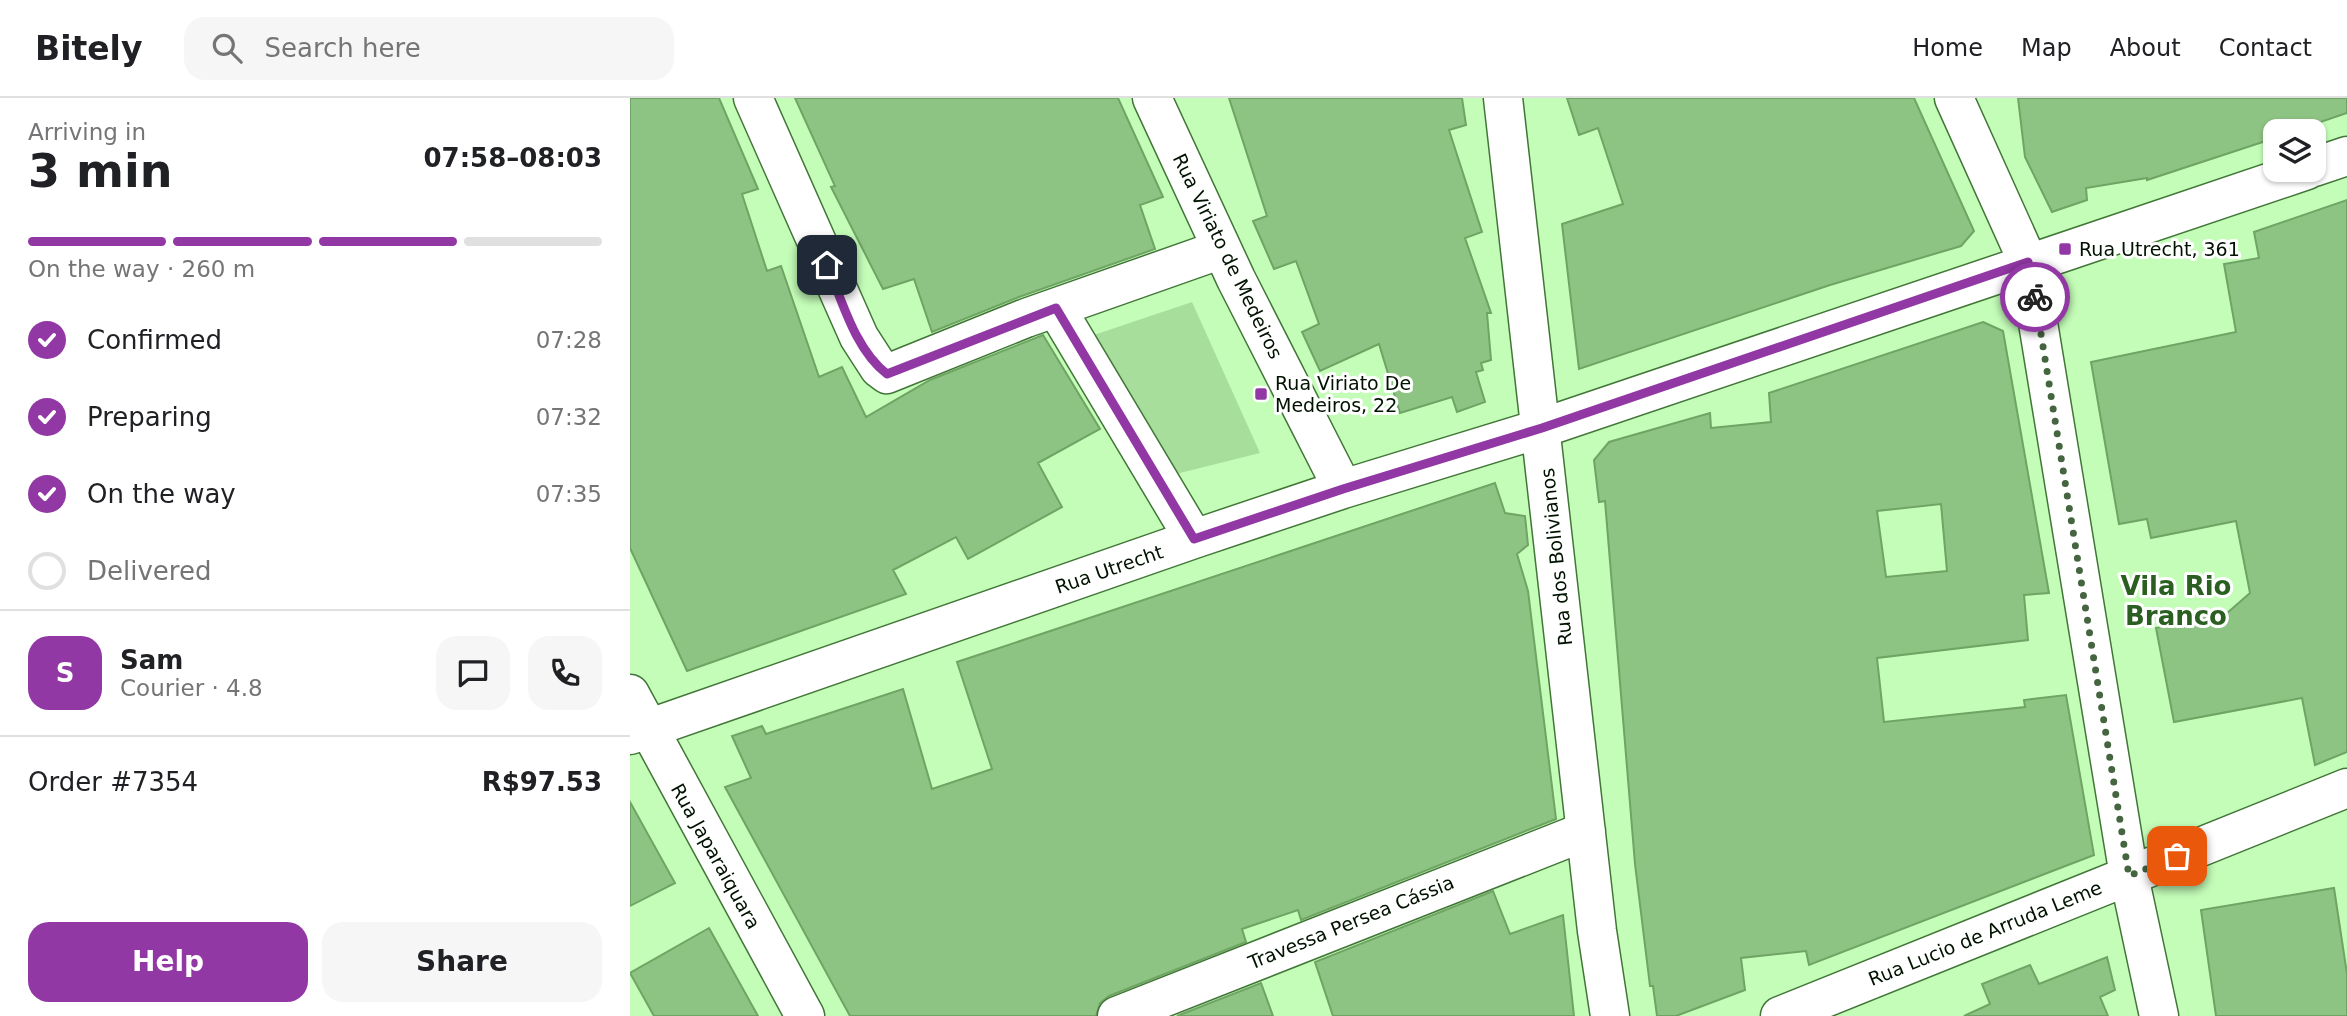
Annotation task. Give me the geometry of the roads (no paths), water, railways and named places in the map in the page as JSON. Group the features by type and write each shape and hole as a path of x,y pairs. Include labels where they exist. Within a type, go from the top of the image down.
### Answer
{"street":[{"path":"753,98 859,337 879,368 887,374 1056,308 1222,249"},
{"name":"Rua Viriato de Medeiros","path":"1152,98 1222,249 1343,489"},
{"name":"Rua dos Bolivianos","path":"1503,98 1586,831 1610,1016"},
{"path":"1954,98 2028,262 2129,876 2158,1016"},
{"path":"2326,163 2347,156"},
{"name":"Rua Utrecht","path":"638,733 1194,539 1343,489 1542,428 2271,182"},
{"path":"1056,308 1194,539"},
{"name":"Rua Japaraiquara","path":"630,694 638,733 805,1016"},
{"name":"Rua Lucio de Arruda Leme","path":"1780,1016 2347,788"},
{"name":"Travessa Persea Cássia","path":"1117,1016 1586,831"}],"place":[{"name":"Rua Utrecht, 361","path":"2065,249"},
{"name":"Rua Viriato De Medeiros, 22","path":"1261,394"}],"district":[{"name":"Vila Rio Branco","path":"2176,601"}]}
